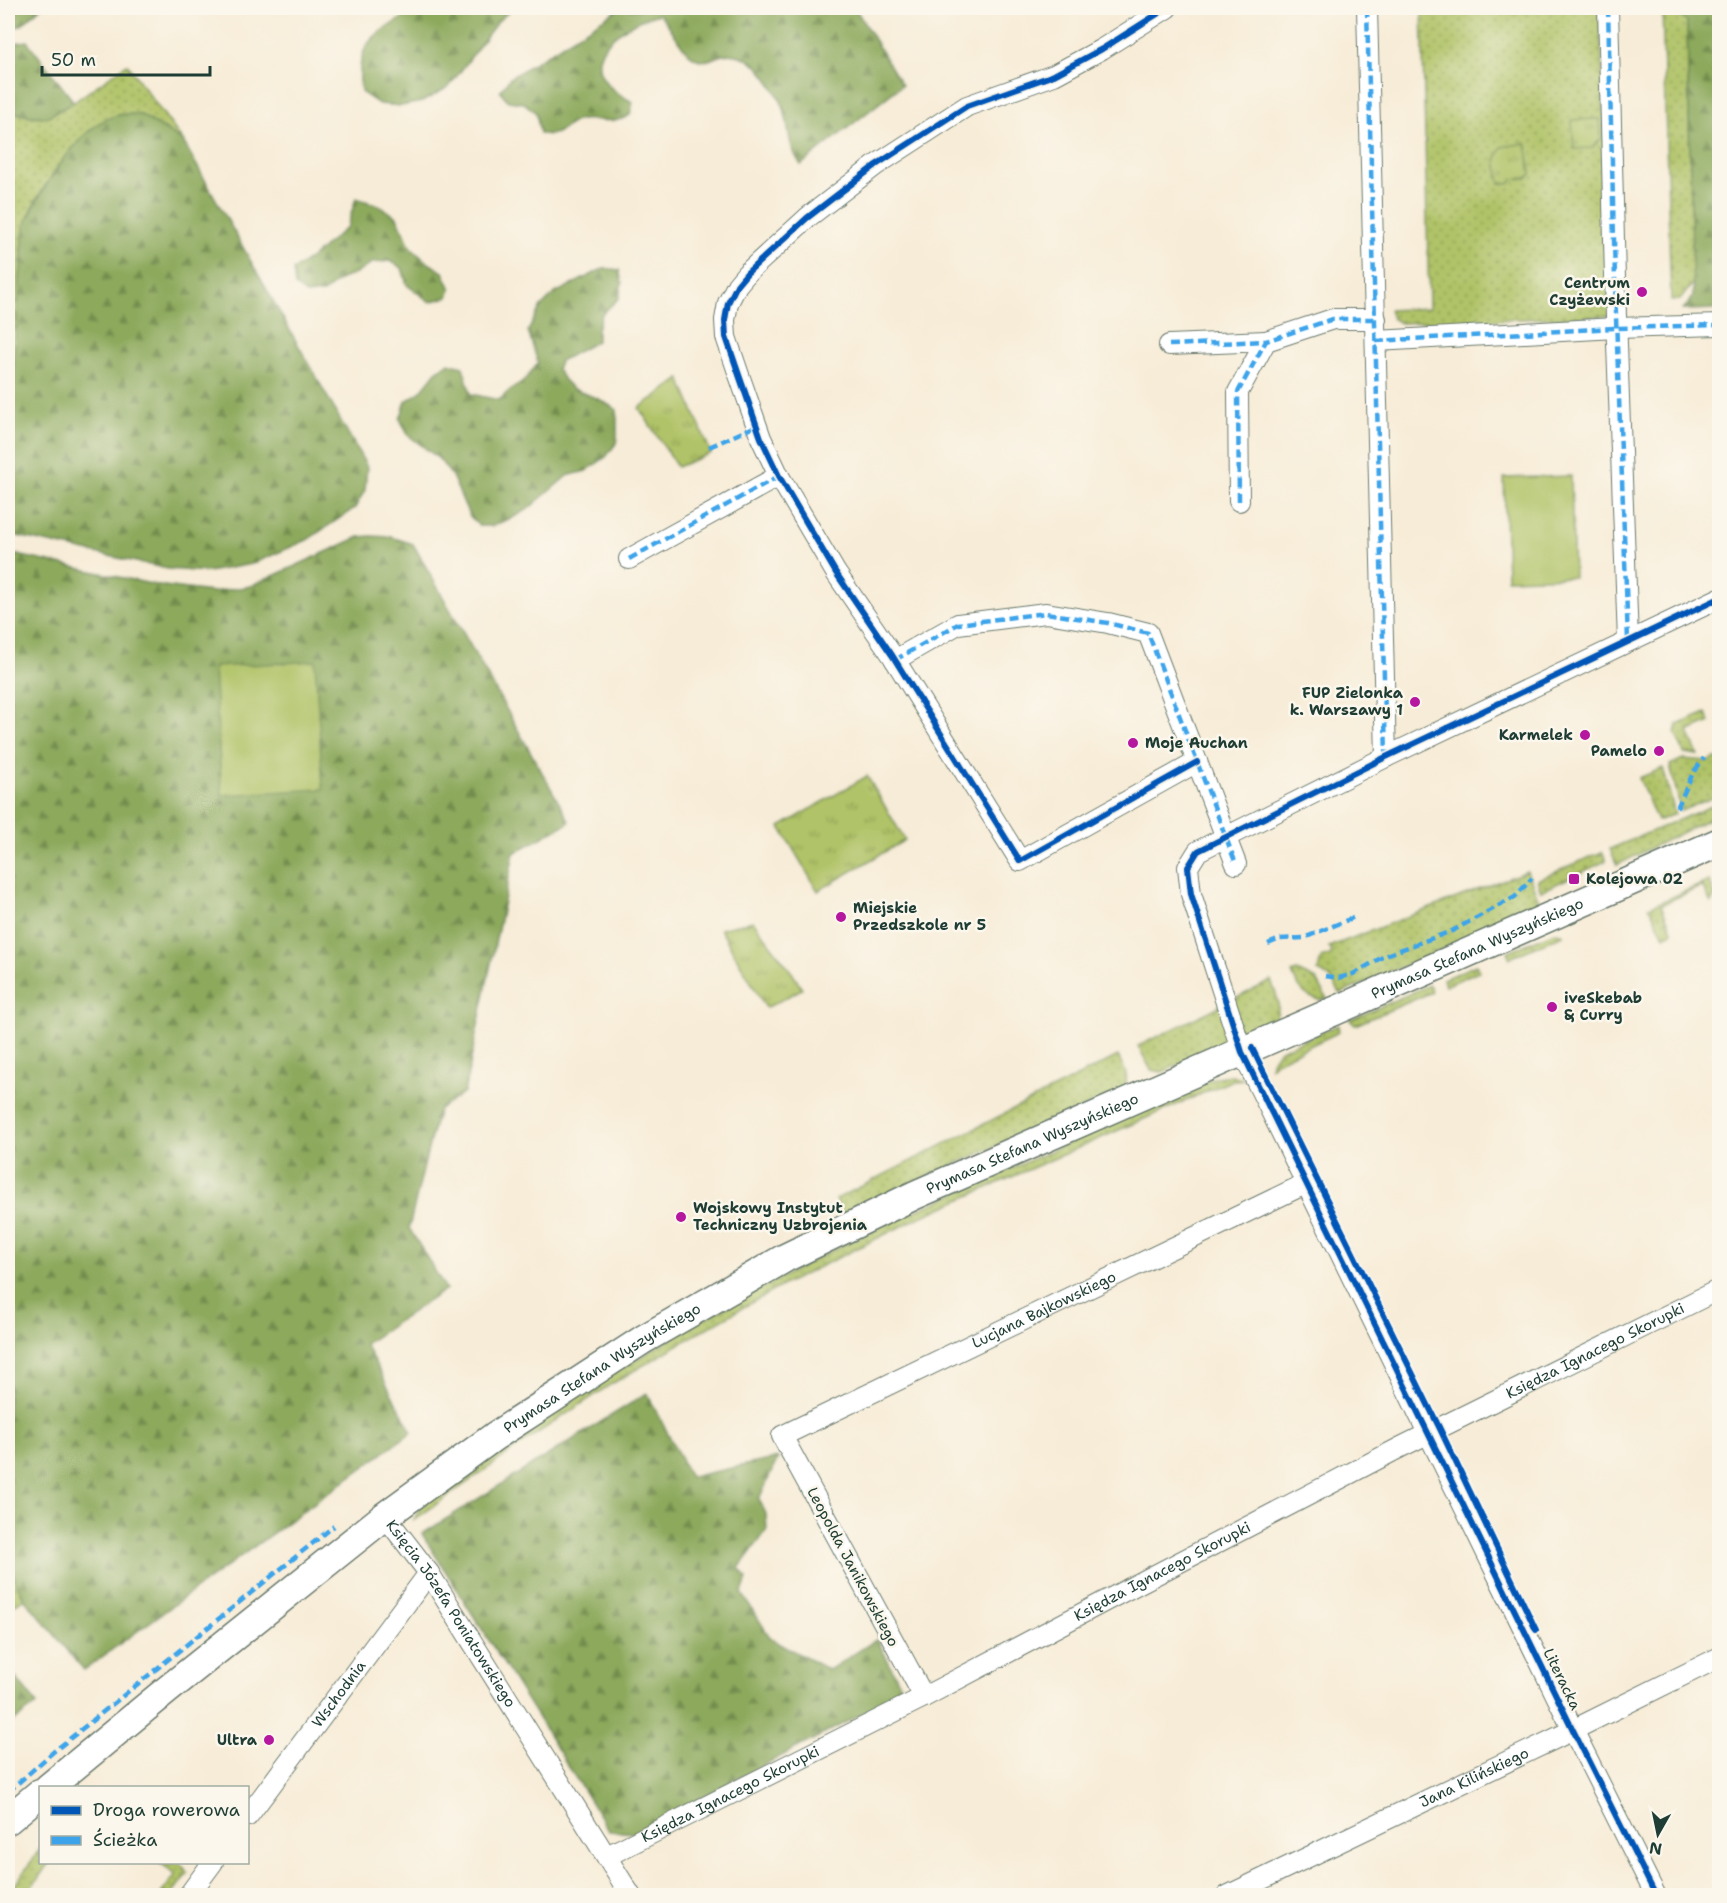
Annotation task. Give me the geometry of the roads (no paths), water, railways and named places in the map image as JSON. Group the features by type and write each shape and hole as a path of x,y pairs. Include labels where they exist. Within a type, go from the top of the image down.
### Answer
{"main road":[{"name":"Prymasa Stefana Wyszyńskiego","path":"385,1516 434,1479 578,1380 644,1339 785,1258 915,1195 1719,842"},
{"name":"Księcia Józefa Poniatowskiego","path":"50,1786 385,1516"},
{"path":"8,1820 39,1794"}],"street":[{"path":"1167,8 1102,49 1054,75 967,106 876,165 807,218 737,285 728,303 724,320 726,337 761,438 779,476 836,573 895,660 1020,861 1197,762"},
{"path":"1367,8 1386,757"},
{"path":"1608,8 1616,328 1628,641"},
{"path":"1169,345 1266,341 1333,319 1376,319"},
{"path":"1376,340 1616,328 1719,326"},
{"path":"1239,501 1238,392 1266,341"},
{"path":"629,559 779,476"},
{"name":"Literacka","path":"1656,1896 1242,1052 1191,894 1188,867 1198,851 1226,836 1719,598"},
{"path":"895,660 958,624 1046,613 1108,623 1148,633 1236,864"},
{"name":"Lucjana Bajkowskiego","path":"782,1436 1307,1183"},
{"name":"Księdza Ignacego Skorupki","path":"607,1856 924,1697 1429,1434 1719,1289"},
{"name":"Leopolda Janikowskiego","path":"782,1436 924,1697"},
{"name":"Księcia Józefa Poniatowskiego","path":"385,1516 429,1573 631,1896"},
{"name":"Wschodnia","path":"249,1815 429,1573"},
{"name":"Jana Kilińskiego","path":"1227,1896 1573,1730 1719,1657"},
{"path":"188,1896 212,1864"}],"place":[{"name":"Centrum Czyżewski","path":"1642,292"},
{"name":"FUP Zielonka k. Warszawy 1","path":"1415,702"},
{"name":"Karmelek","path":"1585,735"},
{"name":"Moje Auchan","path":"1133,743"},
{"name":"Pamelo","path":"1659,751"},
{"name":"Kolejowa 02","path":"1574,879"},
{"name":"Miejskie Przedszkole nr 5","path":"841,917"},
{"name":"iveSkebab & Curry","path":"1552,1007"},
{"name":"Wojskowy Instytut Techniczny Uzbrojenia","path":"681,1217"},
{"name":"Ultra","path":"269,1740"}]}
